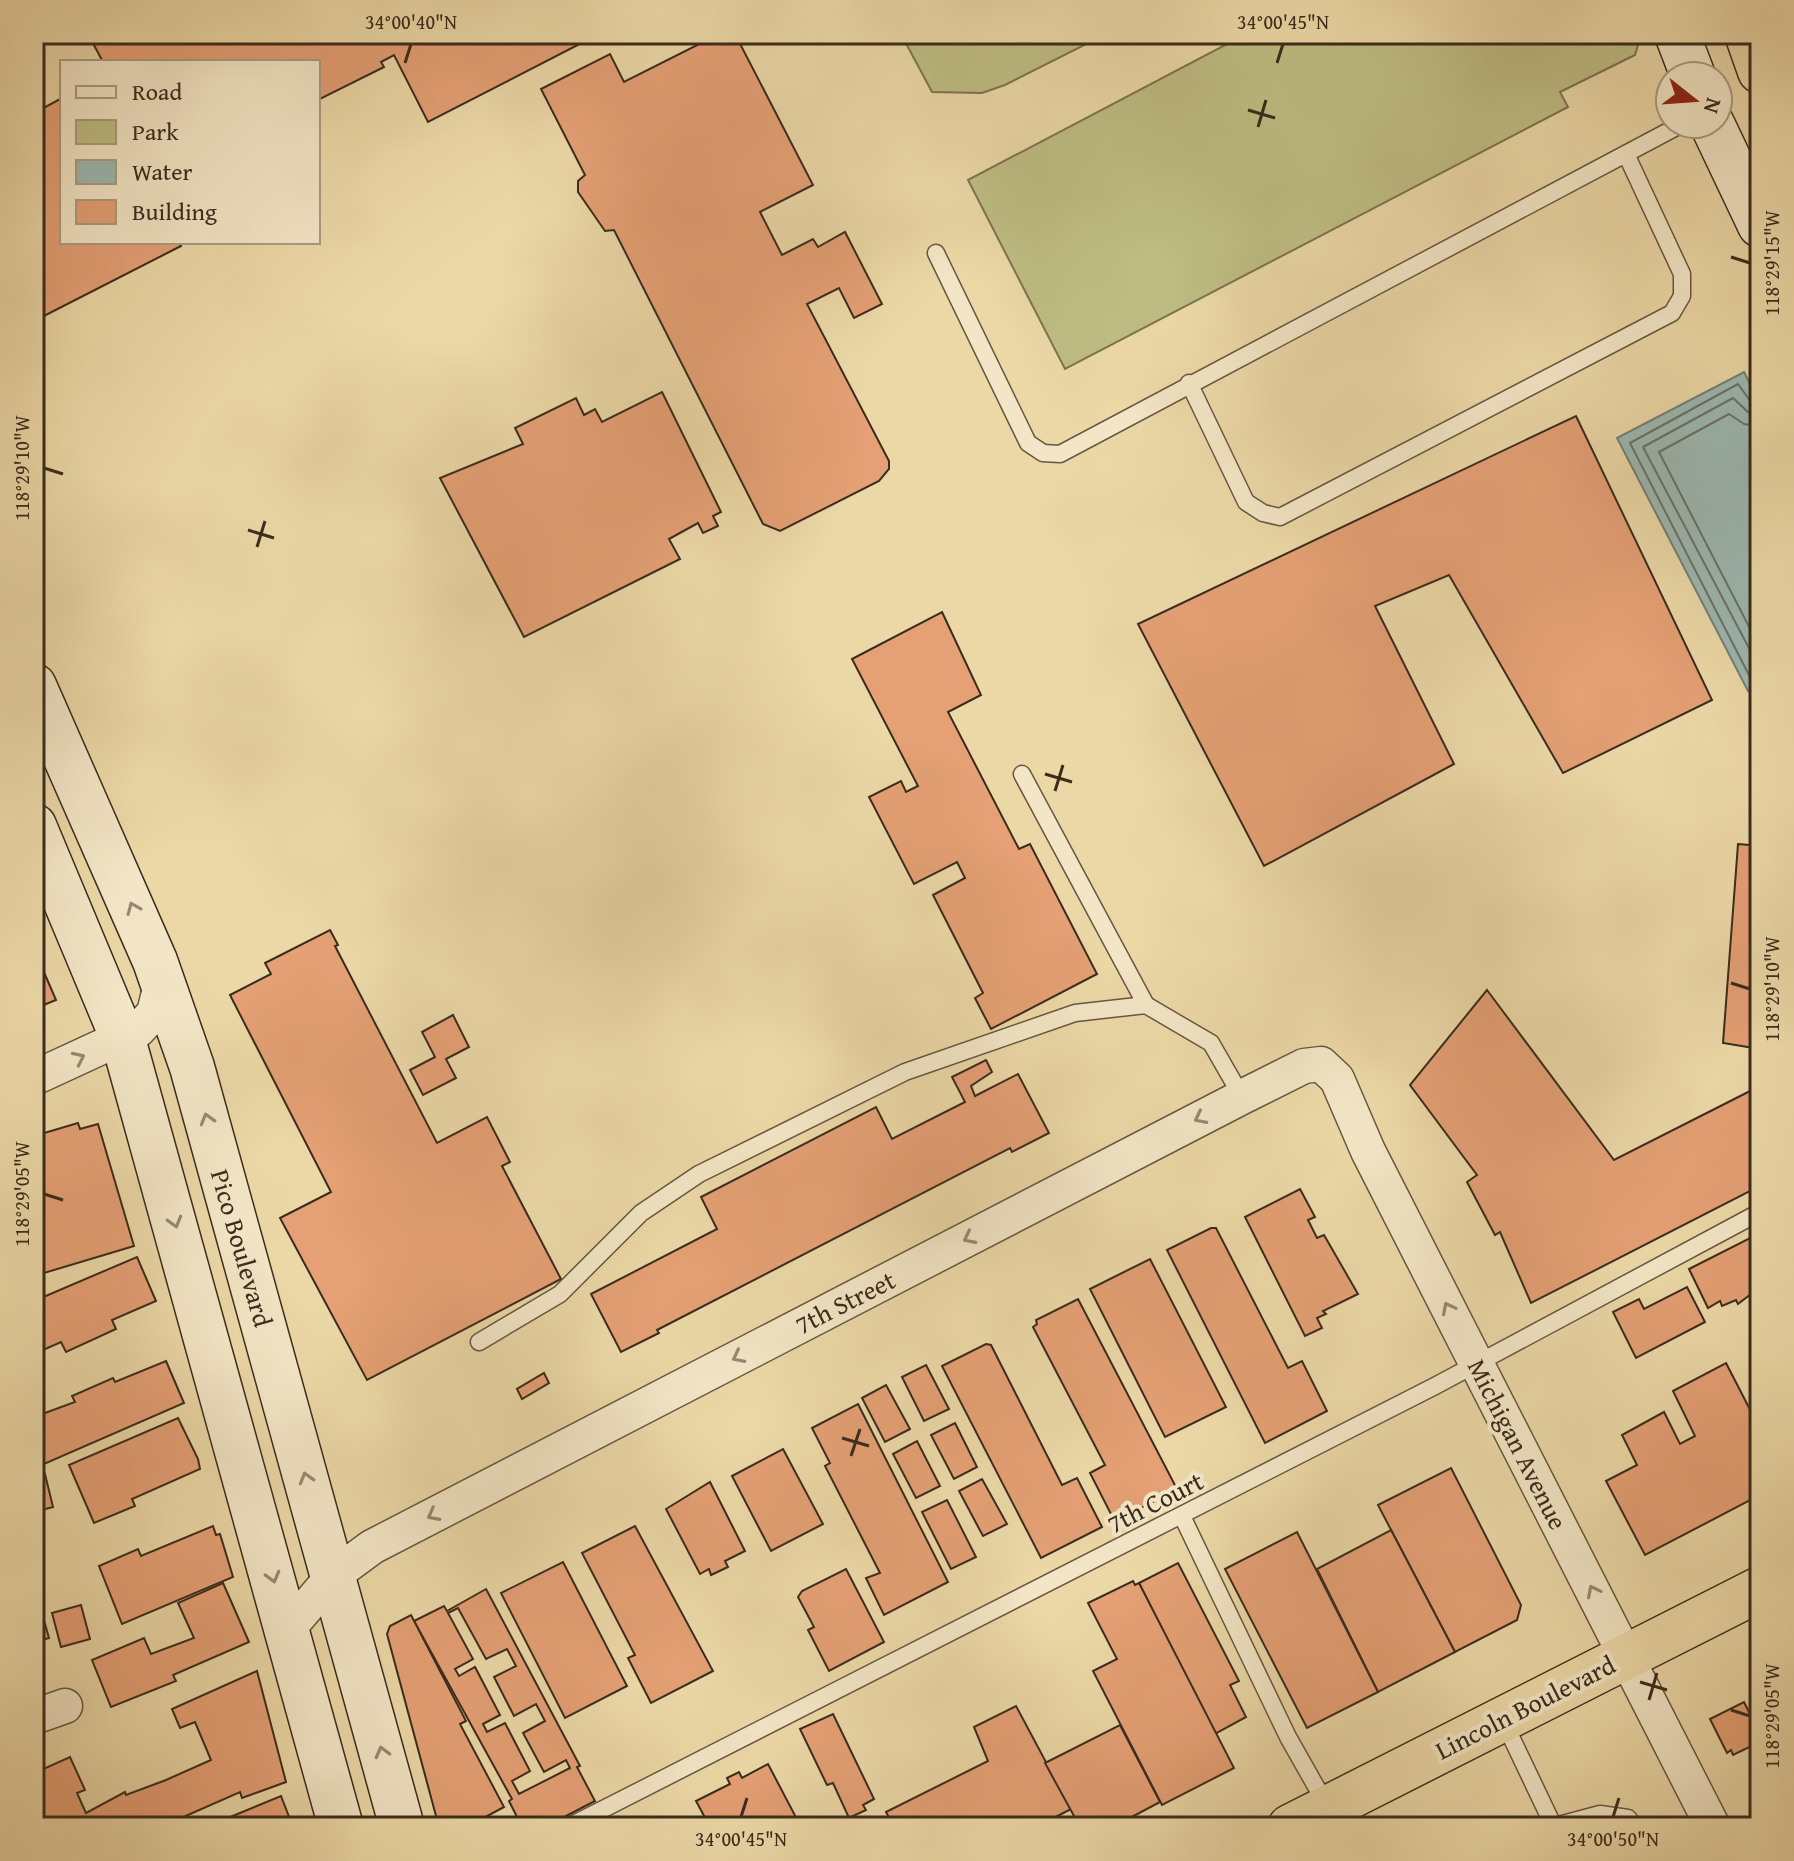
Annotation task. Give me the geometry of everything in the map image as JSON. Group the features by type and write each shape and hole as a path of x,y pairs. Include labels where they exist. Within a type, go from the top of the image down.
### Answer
{"highway":[{"path":"1747,34 1760,71"},
{"name":"Lincoln Boulevard","path":"1309,1817 1760,1589"}],"main road":[{"path":"1677,34 1687,60"},
{"path":"1720,140 1760,225"},
{"name":"Pico Boulevard","path":"34,686 162,980 192,1067 402,1827"},
{"path":"34,826 123,1039 341,1827"}],"street":[{"path":"34,1078 123,1039 154,1013 162,980"},
{"name":"7th Street","path":"287,1630 334,1575 372,1547 1242,1097 1304,1066 1321,1064"},
{"name":"Michigan Avenue","path":"1321,1064 1337,1079 1368,1151 1713,1827"},
{"path":"320,1528 344,1543 372,1547"}],"lane":[{"path":"936,253 1028,443 1043,453 1060,454 1654,139"},
{"path":"1189,383 1246,502 1263,513 1280,517 1672,313 1682,296 1682,274 1626,154"},
{"path":"1022,774 1146,1005 1211,1043 1242,1097"},
{"path":"479,1342 560,1294 641,1213 699,1174 905,1072 1075,1013 1146,1005"},
{"name":"7th Court","path":"568,1827 1182,1516 1760,1212"},
{"path":"1182,1516 1288,1737 1309,1817"},
{"path":"1502,1719 1554,1827 1600,1814 1628,1818 1635,1827"}],"green space":[{"path":"901,34 1106,34 1005,85 982,93 932,92"},
{"path":"1246,34 1635,34 1639,42 1635,55 1560,92 1568,107 1065,369 968,180"}],"water":[{"path":"1744,372 1760,403 1760,685 1748,691 1617,438"}],"building":[{"path":"88,34 599,34 428,122 394,55 381,62 384,67 320,99 320,60 102,60"},
{"path":"719,34 735,34 813,185 760,212 782,255 813,239 818,247 845,232 882,304 854,318 839,288 807,304 889,461 889,469 879,481 780,531 763,524 614,230 605,231 578,192 578,181 585,175 541,89 610,54 624,82"},
{"path":"60,99 60,244 181,246 34,321 34,113"},
{"path":"662,392 721,512 713,516 718,526 703,533 698,523 669,539 680,559 524,637 440,478 523,444 515,428 576,398 584,415 595,409 602,422"},
{"path":"1576,416 1712,700 1563,773 1449,575 1375,606 1454,764 1264,866 1138,624"},
{"path":"942,612 981,695 948,712 1019,849 1030,844 1097,974 991,1029 975,998 983,993 933,895 965,878 957,862 914,884 869,797 901,781 906,792 918,786 852,659"},
{"path":"1738,844 1760,846 1760,1049 1723,1043"},
{"path":"330,930 338,945 335,946 437,1143 487,1117 510,1162 502,1166 561,1279 367,1380 280,1218 331,1192 230,995 271,974 265,963"},
{"path":"34,949 56,1000 34,1009"},
{"path":"1487,990 1614,1160 1760,1086 1760,1186 1531,1303 1500,1232 1495,1235 1467,1182 1477,1175 1410,1085"},
{"path":"453,1015 469,1047 446,1059 456,1078 423,1095 410,1070 435,1057 422,1032"},
{"path":"986,1060 992,1072 971,1086 975,1096 1018,1074 1049,1133 1012,1152 1010,1148 657,1330 659,1333 621,1352 591,1294 717,1229 701,1197 876,1107 892,1139 965,1102 952,1077"},
{"path":"78,1123 80,1129 98,1124 134,1246 34,1276 34,1136"},
{"path":"1300,1189 1315,1217 1308,1220 1317,1238 1324,1235 1358,1294 1323,1311 1326,1314 1317,1318 1322,1328 1305,1336 1245,1217"},
{"path":"1216,1228 1288,1368 1302,1361 1327,1411 1265,1443 1167,1250"},
{"path":"1754,1236 1760,1249 1760,1287 1738,1304 1736,1300 1722,1306 1720,1301 1708,1308 1689,1269"},
{"path":"137,1257 156,1301 112,1320 116,1329 66,1352 61,1342 34,1354 34,1301"},
{"path":"1150,1259 1226,1407 1165,1437 1090,1289"},
{"path":"1687,1287 1705,1322 1636,1358 1613,1312 1639,1299 1644,1309"},
{"path":"1078,1299 1177,1489 1115,1522 1090,1473 1105,1465 1033,1327 1037,1324 1036,1320"},
{"path":"986,1344 991,1345 1062,1485 1077,1478 1102,1527 1041,1558 942,1366"},
{"path":"166,1361 184,1403 44,1464 34,1441 34,1417 75,1402 72,1396 113,1378 115,1382"},
{"path":"1726,1363 1760,1429 1760,1495 1645,1555 1606,1481 1637,1465 1622,1435 1664,1412 1680,1444 1695,1436 1673,1391"},
{"path":"926,1365 949,1409 924,1421 902,1377"},
{"path":"544,1373 549,1383 522,1399 517,1389"},
{"path":"886,1385 910,1429 885,1442 862,1398"},
{"path":"858,1404 948,1582 884,1615 866,1578 880,1573 825,1466 830,1463 812,1428"},
{"path":"178,1418 200,1469 132,1499 135,1506 94,1523 69,1465"},
{"path":"955,1423 977,1467 954,1479 931,1435"},
{"path":"917,1441 940,1486 916,1498 893,1454"},
{"path":"783,1449 823,1524 771,1551 732,1476"},
{"path":"1451,1468 1521,1605 1517,1620 1455,1652 1378,1505"},
{"path":"45,1474 53,1507 34,1512 34,1476"},
{"path":"982,1479 1007,1524 983,1536 959,1491"},
{"path":"710,1482 745,1551 725,1561 728,1567 711,1575 709,1569 700,1574 666,1509"},
{"path":"947,1500 976,1557 951,1569 922,1512"},
{"path":"213,1526 216,1535 220,1534 233,1577 122,1624 99,1566 138,1549 141,1556"},
{"path":"635,1526 713,1671 651,1703 628,1658 635,1655 582,1553"},
{"path":"1391,1530 1455,1652 1378,1692 1317,1569"},
{"path":"1297,1532 1378,1692 1307,1728 1225,1569"},
{"path":"563,1562 627,1686 565,1718 501,1593"},
{"path":"1178,1563 1239,1681 1230,1685 1246,1717 1215,1734 1139,1583"},
{"path":"846,1569 884,1642 829,1671 808,1630 814,1627 798,1597 802,1591"},
{"path":"1133,1581 1135,1585 1139,1583 1234,1768 1162,1805 1093,1671 1117,1659 1088,1603"},
{"path":"223,1583 249,1642 173,1675 176,1681 111,1707 92,1660 144,1638 151,1654 194,1638 178,1603"},
{"path":"34,1585 49,1638 34,1642"},
{"path":"486,1589 580,1766 577,1767 595,1801 545,1827 522,1827 509,1801 512,1799 414,1621 444,1606 447,1611","holes":["458,1608 486,1659 507,1649 516,1666 494,1677 514,1716 536,1704 545,1721 523,1733 544,1772 566,1760 570,1768 519,1794 512,1781 530,1771 505,1723 487,1732 483,1724 500,1715 475,1667 459,1676 455,1669 473,1659 448,1613"]},
{"path":"81,1605 90,1639 61,1647 52,1613"},
{"path":"411,1615 466,1721 460,1724 504,1807 467,1827 439,1827 387,1634 390,1626"},
{"path":"257,1671 286,1782 242,1798 240,1792 181,1818 184,1825 179,1827 34,1827 34,1764 39,1771 70,1757 85,1790 77,1793 86,1813 125,1792 126,1795 166,1780 211,1760 195,1722 180,1728 172,1709"},
{"path":"1744,1702 1751,1716 1760,1711 1760,1742 1733,1755 1731,1750 1727,1753 1710,1719"},
{"path":"1016,1706 1071,1809 1044,1823 1046,1827 894,1827 886,1812 988,1761 974,1727"},
{"path":"833,1714 874,1799 863,1805 866,1810 849,1818 833,1783 827,1785 800,1729"},
{"path":"1120,1725 1160,1802 1113,1827 1080,1827 1045,1763"},
{"path":"768,1764 801,1827 710,1827 696,1801 730,1784 727,1778 739,1772 742,1778"},
{"path":"281,1796 293,1827 206,1827"}]}
